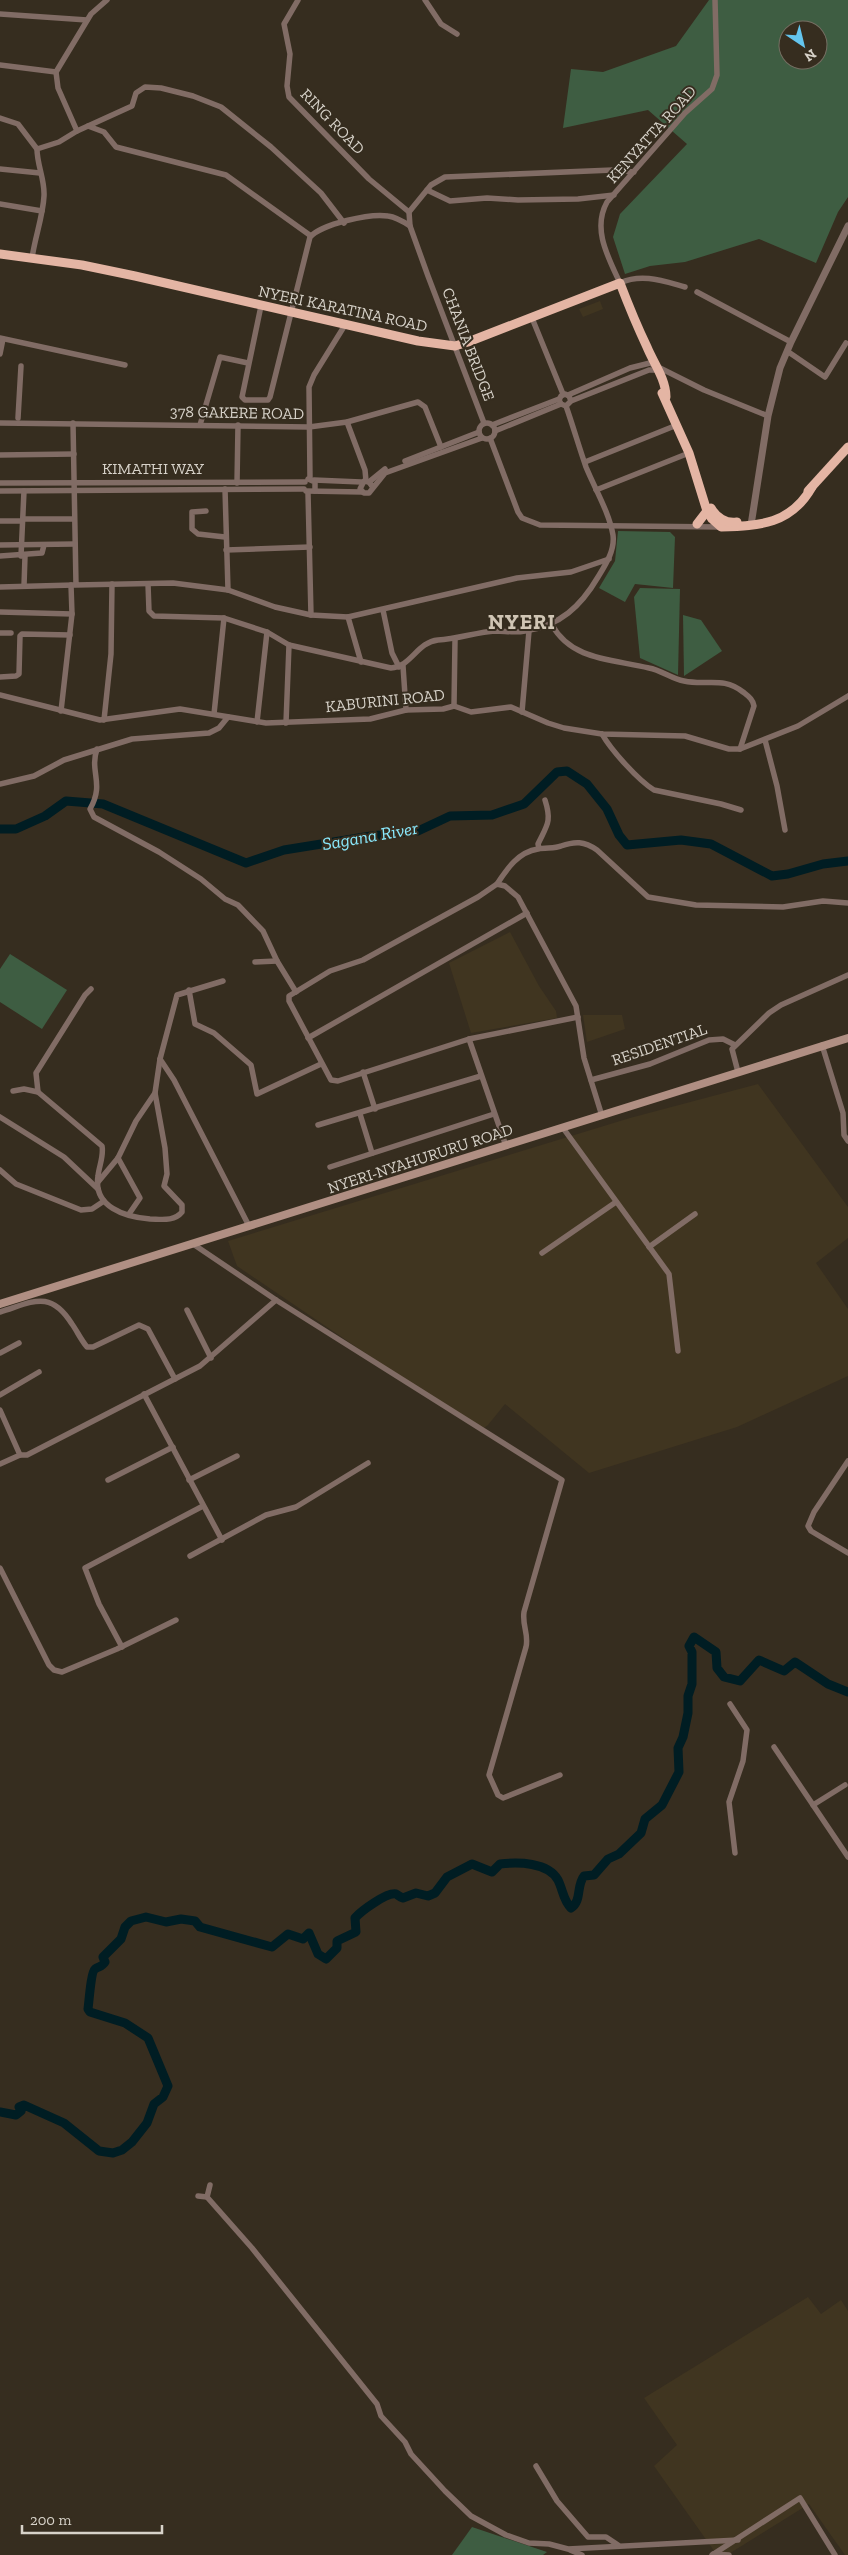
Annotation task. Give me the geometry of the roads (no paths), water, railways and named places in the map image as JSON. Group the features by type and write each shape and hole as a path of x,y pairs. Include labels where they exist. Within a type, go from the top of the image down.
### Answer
{"highway":[{"name":"NYERI KARATINA ROAD","path":"0,254 143,278 261,306 291,311 344,325 418,341 455,346 532,318 620,282"},
{"path":"620,282 666,390 666,397 689,453 707,511 719,526 754,522 785,512 812,487 848,447"},
{"path":"702,492 715,515 732,523 754,522"},
{"path":"697,524 707,511"}],"main road":[{"name":"NYERI-NYAHURURU ROAD","path":"0,1304 848,1038"}],"street":[{"path":"77,131 58,88 56,72 87,20 107,0"},
{"name":"RING ROAD","path":"298,0 284,24 290,54 287,86 289,97 369,179 409,212"},
{"path":"425,0 441,24 457,34"},
{"name":"KENYATTA ROAD","path":"620,282 602,239 600,225 602,212 634,172 700,98 712,89 718,75 715,0"},
{"path":"0,14 87,20"},
{"path":"0,65 56,72"},
{"path":"37,149 59,142 77,131 132,106 136,93 145,87 161,88 210,102 220,107 271,147 321,193 344,223"},
{"path":"0,118 18,124 37,149 40,173 44,184 42,211 32,258"},
{"path":"88,126 104,132 116,147 226,175 311,236"},
{"path":"0,169 40,173"},
{"path":"409,212 436,180 460,175 613,170 634,172"},
{"path":"427,190 450,201 487,198 518,200 578,199 614,196"},
{"path":"0,204 42,211"},
{"name":"CHANIA BRIDGE","path":"409,212 410,226 484,423"},
{"path":"261,306 248,363 243,399 269,399 311,236 328,226 373,216 389,216 410,226"},
{"path":"754,522 759,464 768,416 787,352 848,226"},
{"path":"620,282 644,278 685,287"},
{"path":"697,292 791,342"},
{"path":"148,584 149,611 154,616 224,618 267,632 289,644 362,662 401,666 424,646 436,640 455,640 493,631 529,631 552,625 579,605 591,590 609,559 613,543 611,526 585,462 565,400 532,318"},
{"path":"311,615 309,388 344,325"},
{"path":"0,354 2,338 125,364"},
{"path":"787,352 825,377 846,343"},
{"path":"200,424 220,357 248,363"},
{"path":"18,418 21,366"},
{"path":"732,523 719,526 540,525 522,518 490,438 494,428 565,400 656,368 768,416"},
{"name":"378 GAKERE ROAD","path":"0,423 309,426 347,422 418,402 425,407 441,447"},
{"path":"347,422 365,470 367,483 369,493 362,492 367,483 385,469 441,447 481,435 490,438"},
{"path":"61,711 74,585 73,423"},
{"path":"481,435 480,426 484,423 494,428"},
{"path":"585,462 677,424"},
{"path":"237,483 238,425"},
{"path":"367,483 390,470 481,435"},
{"path":"596,490 689,453"},
{"path":"0,455 74,454"},
{"path":"309,480 316,484 309,491"},
{"name":"KIMATHI WAY","path":"0,482 237,483 309,480 367,483"},
{"path":"225,489 228,590"},
{"name":"KIMATHI WAY","path":"0,491 225,489 362,492"},
{"path":"24,491 22,546 24,586"},
{"path":"206,511 192,512 192,529 198,534 225,537"},
{"path":"0,521 74,519"},
{"path":"663,526 697,524 719,526"},
{"path":"0,546 75,544"},
{"path":"0,556 42,554 44,545"},
{"path":"226,550 310,547"},
{"path":"0,587 173,582 228,590 275,607 311,615 348,617 517,578 572,572 609,559"},
{"path":"104,720 111,654 112,584"},
{"path":"384,610 392,653 401,666 406,710"},
{"path":"0,612 72,614"},
{"path":"348,617 362,662"},
{"path":"214,714 224,618"},
{"path":"552,625 563,640 585,655 649,668 685,682 726,682 736,686 750,698 754,706 740,749"},
{"path":"522,712 529,631"},
{"path":"258,722 267,632"},
{"path":"0,633 11,633"},
{"path":"0,677 16,676 19,674 20,636 22,634 70,635"},
{"path":"454,706 455,640"},
{"path":"286,723 289,644"},
{"name":"KABURINI ROAD","path":"0,695 88,718 104,720 180,709 258,722 286,723 370,719 406,710 444,709 454,706 471,712 511,708 548,724 602,734 685,736 729,750 740,749 798,726 848,696"},
{"path":"0,784 34,776 64,760 138,737 209,733 219,728 228,717"},
{"path":"602,734 609,746 645,785 654,790 741,810"},
{"path":"765,740 777,786 784,830"},
{"path":"97,749 94,758 98,793 90,810 94,816 159,852 201,879 225,899 238,905 263,931 277,961 296,992"},
{"path":"539,848 538,844 546,831 549,819 545,800"},
{"path":"578,1017 468,1039 334,1081 327,1077 289,996 330,971 364,960 478,897 497,884 520,856 539,848 562,846 566,842 590,844 648,897 696,905 783,907 824,901 848,903"},
{"path":"497,884 513,892 527,913 570,995 578,1017 580,1039 602,1116"},
{"path":"308,1038 527,913"},
{"path":"255,962 277,961"},
{"path":"738,1072 732,1054 735,1045 781,1005 848,975"},
{"path":"0,1117 64,1157 98,1187 104,1201 115,1211 143,1218 166,1220 178,1216 182,1212 182,1205 164,1186 167,1174 166,1148 155,1094 160,1060 177,995 223,981"},
{"path":"38,1092 36,1073 85,995 91,989"},
{"path":"189,990 194,1024 214,1033 251,1065 257,1094 321,1064"},
{"path":"468,1039 506,1146"},
{"name":"RESIDENTIAL","path":"591,1080 650,1064 709,1040 723,1039 735,1045"},
{"path":"822,1045 845,1112 843,1130 848,1141"},
{"path":"160,1060 174,1080 249,1226"},
{"path":"363,1072 374,1109"},
{"path":"318,1125 482,1076"},
{"path":"13,1091 24,1089 38,1092 102,1146 98,1187"},
{"path":"98,1187 103,1174 118,1158 136,1122 155,1094"},
{"path":"360,1114 372,1153"},
{"path":"330,1167 494,1114"},
{"path":"563,1128 669,1274 678,1351"},
{"path":"118,1158 128,1181 140,1198 129,1214"},
{"path":"0,1170 16,1184 81,1210 92,1209 104,1201"},
{"path":"542,1253 616,1202"},
{"path":"649,1248 695,1214"},
{"path":"193,1244 276,1300 562,1480 524,1612 522,1624 527,1636 526,1646 489,1775 498,1795 503,1798 560,1775"},
{"path":"0,1464 20,1455 27,1455 212,1358 276,1300"},
{"path":"0,1312 36,1301 51,1302 66,1314 87,1347 93,1347 139,1324 143,1325 148,1329 175,1379"},
{"path":"187,1310 212,1358"},
{"path":"0,1353 18,1344"},
{"path":"0,1395 39,1372"},
{"path":"144,1394 222,1540"},
{"path":"0,1410 20,1455"},
{"path":"108,1480 173,1447"},
{"path":"189,1480 237,1456"},
{"path":"848,1461 814,1512 808,1526 815,1534 848,1554"},
{"path":"190,1556 266,1515 296,1507 368,1463"},
{"path":"122,1646 99,1604 85,1568 203,1506"},
{"path":"0,1568 49,1665 54,1670 62,1672 176,1620"},
{"path":"730,1704 747,1730 743,1760 730,1802 735,1853"},
{"path":"774,1747 848,1857"},
{"path":"813,1804 845,1785"},
{"path":"207,2197 210,2185"},
{"path":"198,2196 207,2197 228,2219 377,2404 387,2424 405,2442 410,2454 453,2498 477,2519 506,2535 528,2543 549,2544 582,2555"},
{"path":"536,2466 557,2501 588,2537 606,2536 618,2545"},
{"path":"713,2555 800,2498 835,2555"},
{"path":"568,2549 738,2540"},
{"path":"713,2555 729,2555"}],"waterway":[{"name":"Sagana River","path":"0,829 16,829 45,816 66,801 103,804 246,863 284,850 371,836 418,831 450,816 492,815 524,804 557,772 567,771 587,784 607,809 619,835 627,845 681,840 711,844 772,876 788,874 823,864 848,861"},
{"path":"0,2112 16,2115 21,2111 19,2107 24,2105 64,2123 99,2151 113,2153 122,2150 132,2142 147,2123 154,2104 163,2097 168,2086 148,2038 125,2023 90,2012 88,2009 94,1971 104,1964 103,1957 121,1939 125,1927 131,1921 146,1917 166,1922 181,1919 195,1921 200,1927 272,1947 288,1934 303,1939 309,1933 318,1954 326,1959 337,1948 337,1941 356,1932 355,1918 374,1903 392,1894 403,1898 416,1893 428,1896 435,1893 447,1877 472,1864 492,1872 500,1864 507,1863 524,1863 540,1866 553,1874 558,1880 571,1908 577,1901 580,1884 584,1876 594,1875 608,1859 619,1854 641,1833 645,1819 662,1805 679,1772 678,1748 683,1737 688,1713 688,1696 692,1684 692,1652 689,1646 694,1637 716,1652 717,1668 724,1677 740,1681 759,1660 784,1671 795,1662 828,1684 848,1692"}],"district":[{"name":"NYERI","path":"522,622"}]}
